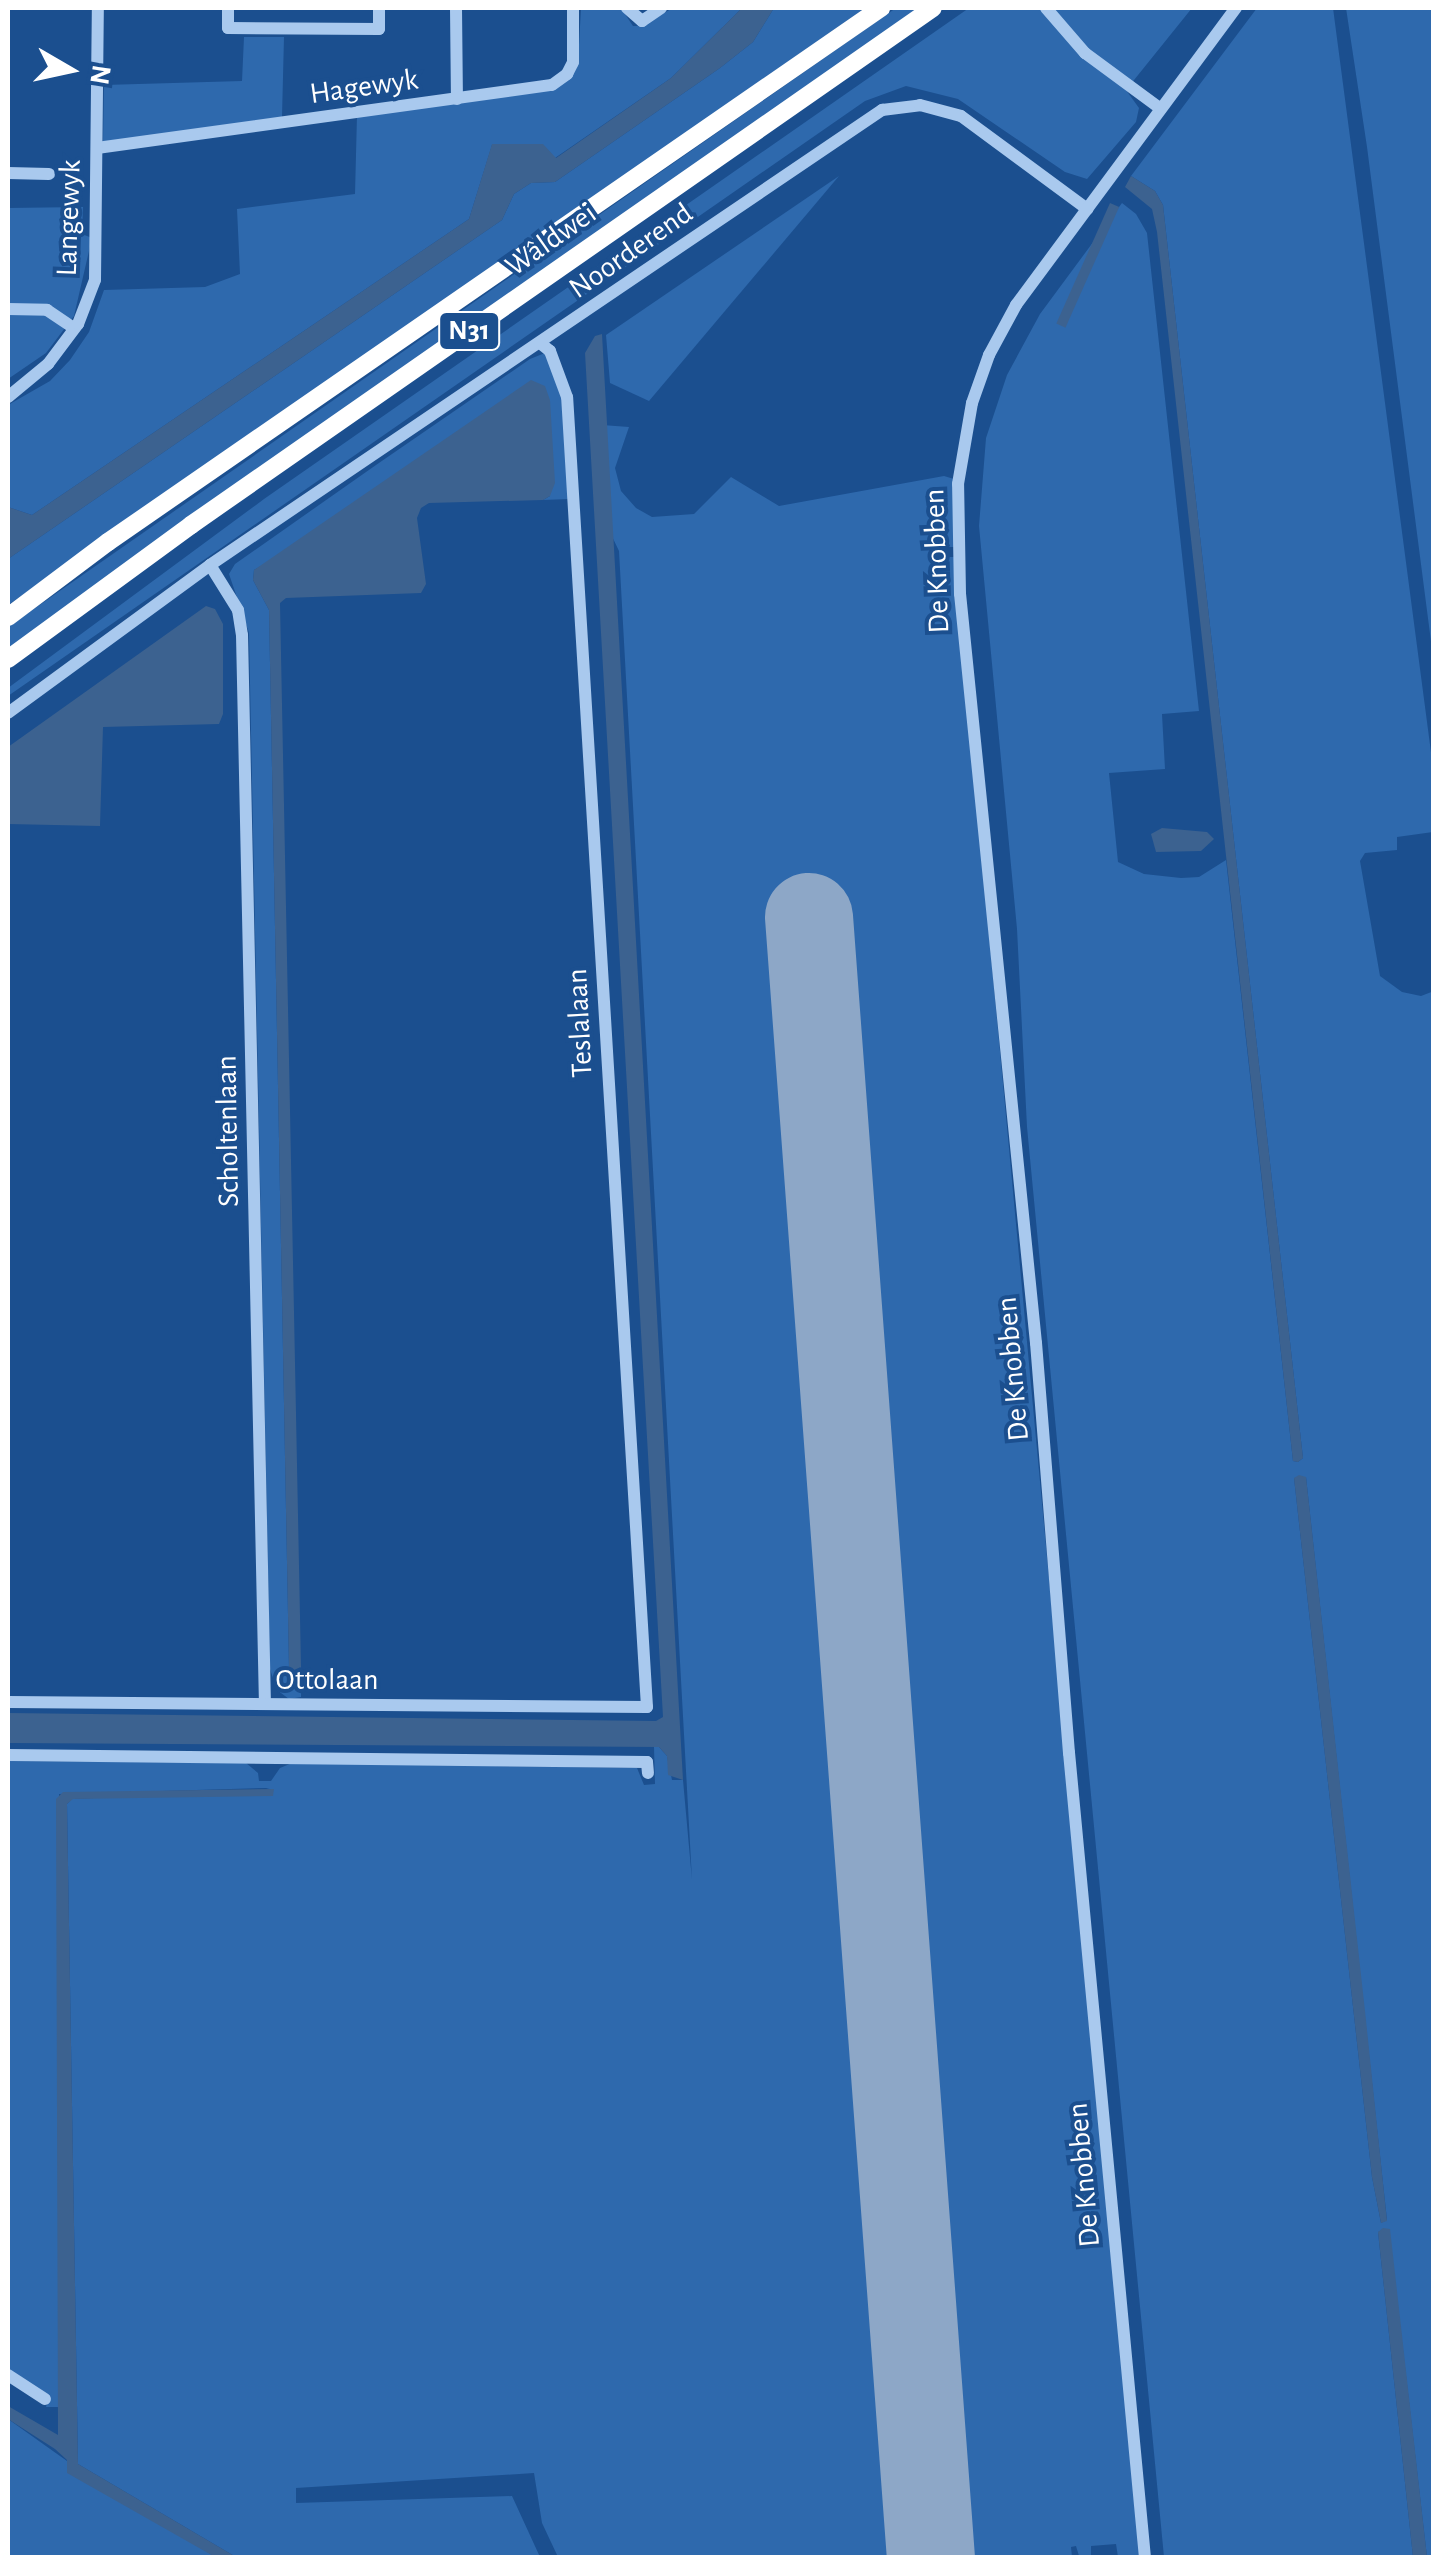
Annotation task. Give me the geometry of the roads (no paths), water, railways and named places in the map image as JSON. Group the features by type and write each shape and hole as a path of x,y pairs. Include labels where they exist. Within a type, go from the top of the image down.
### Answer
{"highway":[{"name":"Wâldwei","path":"8,617 108,542 880,8"},
{"name":"Wâldwei","path":"8,659 191,524 933,8"}],"street":[{"name":"Langewyk","path":"8,398 48,364 74,328 95,280 98,8"},
{"path":"228,8 228,28 379,29 379,8"},
{"path":"456,8 456,100"},
{"name":"Hagewyk","path":"96,148 552,85 567,74 573,62 574,8"},
{"path":"627,8 642,20 661,8"},
{"path":"1046,8 1085,53 1161,109"},
{"path":"1087,209 1236,8"},
{"name":"Noorderend","path":"8,713 210,565 866,118 898,106 940,106 961,116 1087,209"},
{"path":"8,172 49,174"},
{"name":"De Knobben","path":"1087,209 1016,305 989,355 962,445 956,531 1034,1324 1073,1792 1145,2558"},
{"path":"8,309 47,310 74,328"},
{"name":"Teslalaan","path":"540,343 550,350 568,396 647,1707"},
{"name":"Scholtenlaan","path":"210,565 238,610 242,635 265,1704"},
{"name":"Ottolaan","path":"8,1702 647,1707"},
{"path":"8,1755 266,1764 648,1762 648,1773"},
{"path":"8,2375 45,2400"}]}
